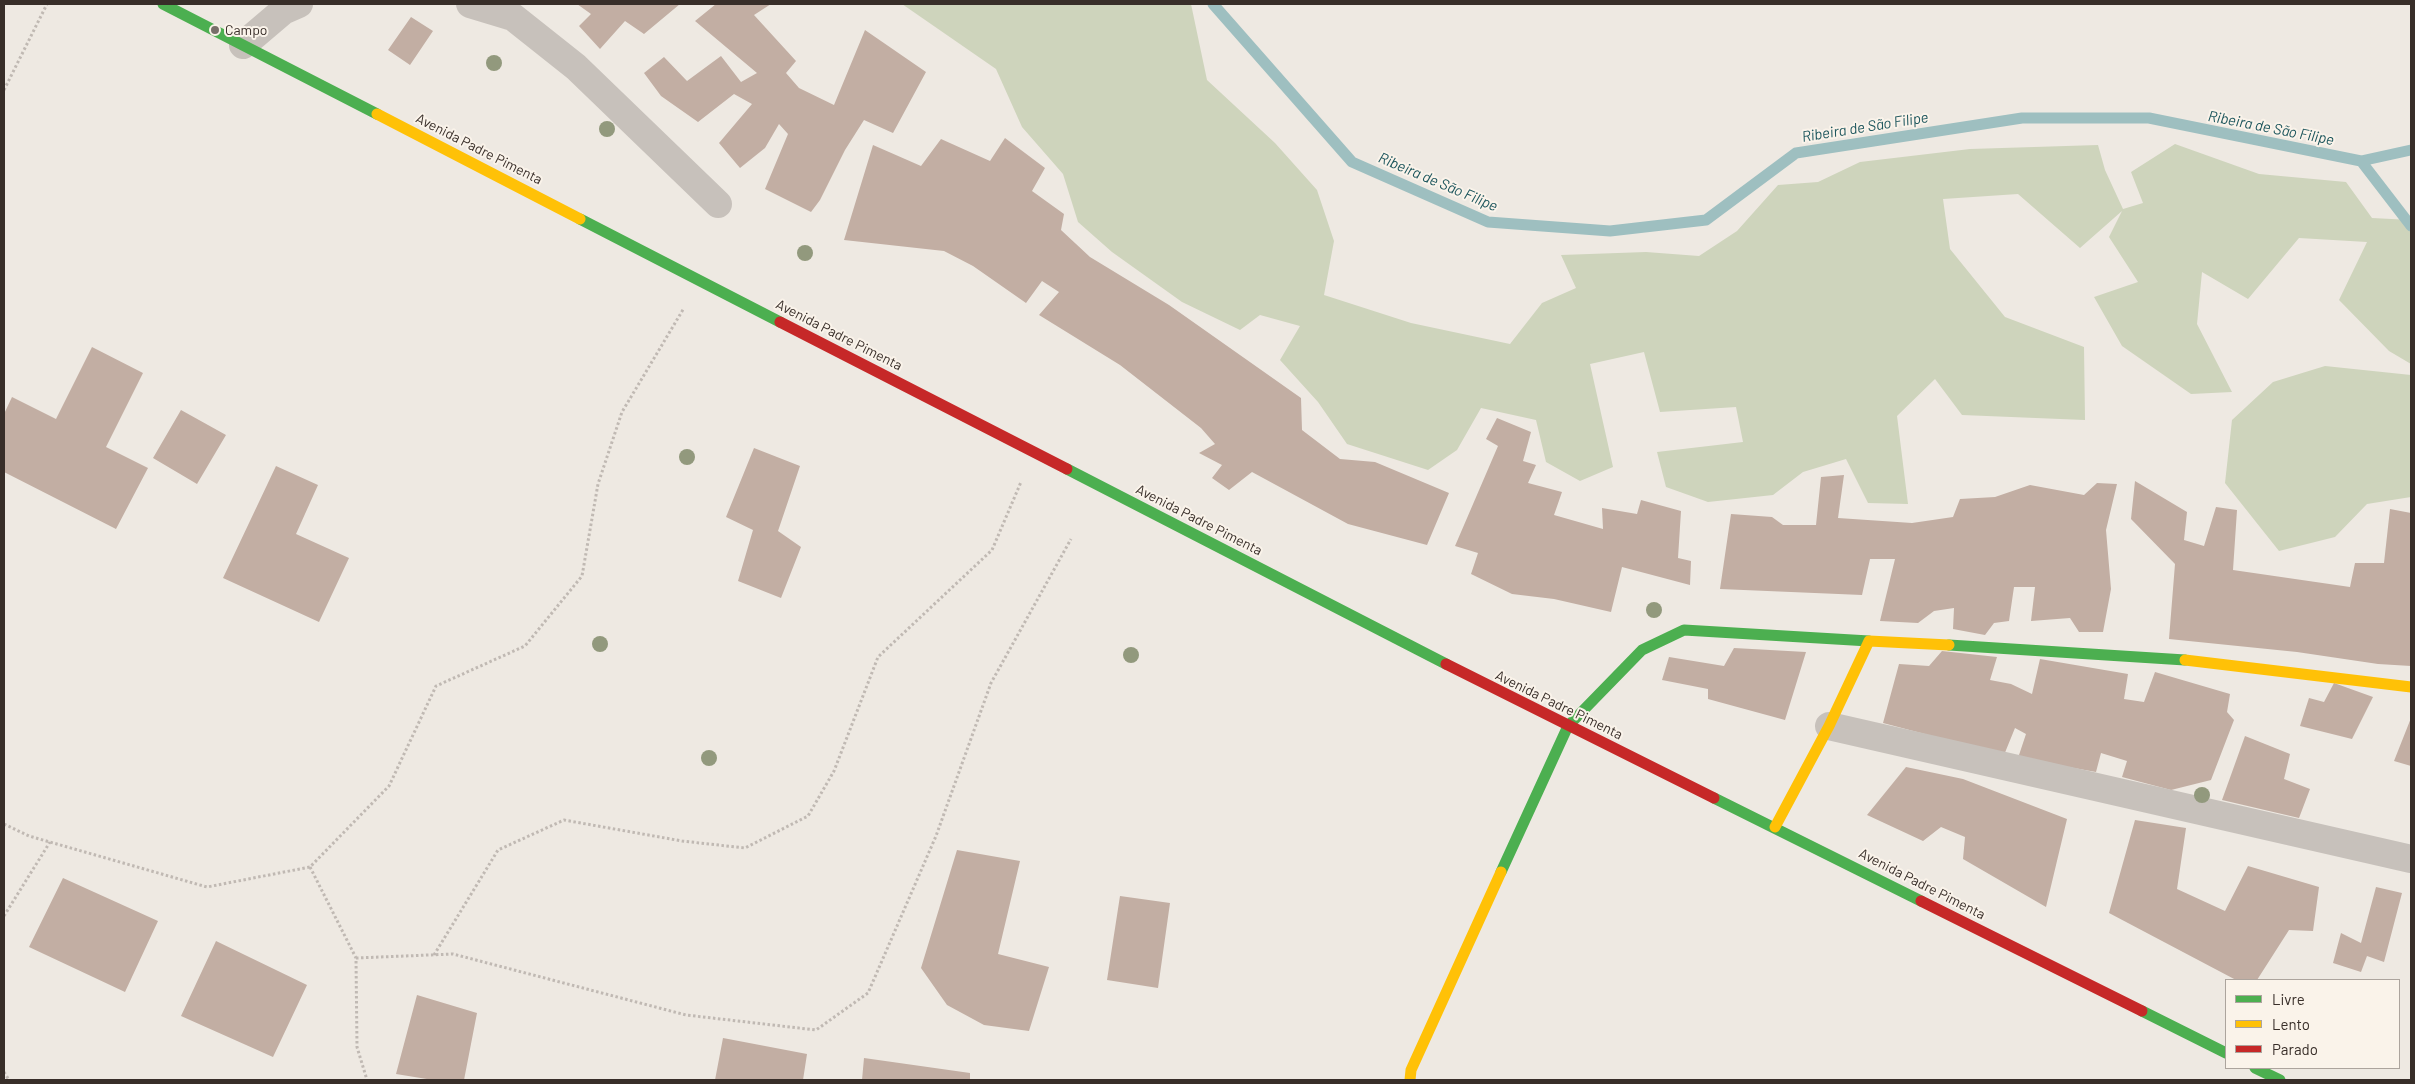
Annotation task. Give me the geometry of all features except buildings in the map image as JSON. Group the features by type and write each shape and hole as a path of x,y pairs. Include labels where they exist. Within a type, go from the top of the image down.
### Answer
{"main road":[{"name":"Avenida Padre Pimenta","path":"163,4 1460,672 1775,827 2225,1053"},
{"path":"1410,1080 1411,1070 1568,726 1642,650 1684,630 2156,657 2411,687"},
{"path":"1775,827 1828,726 1869,641"},
{"path":"2257,1069 2280,1080"}],"street":[{"path":"243,45 283,11 299,4"},
{"path":"470,4 513,17 576,67 718,204"},
{"path":"1828,726 2411,858"}],"path":[{"path":"4,90 46,4"},
{"path":"4,824 29,836 207,887 310,867 389,786 436,686 525,646 582,576 598,484 622,412 700,280"},
{"path":"434,955 498,850 564,820 682,841 746,848 808,816 834,771 878,657 992,550 1034,452"},
{"path":"356,958 453,954 686,1015 816,1030 868,993 936,836 992,682 1071,539"},
{"path":"4,916 50,842"},
{"path":"310,867 356,958 358,1046 367,1080"},
{"path":"4,1072 9,1080"}],"green space":[{"path":"902,4 1191,4 1207,80 1275,143 1317,190 1334,241 1324,295 1411,323 1510,344 1542,303 1576,288 1561,255 1646,252 1699,256 1737,231 1778,185 1818,182 1860,162 1970,149 2098,145 2105,170 2123,209 2143,203 2131,172 2175,144 2259,174 2346,182 2372,218 2411,220 2411,364 2389,351 2339,300 2367,242 2299,238 2248,299 2202,272 2197,324 2232,392 2191,394 2122,346 2094,297 2138,282 2109,237 2122,211 2080,248 2018,194 1943,199 1950,249 2005,317 2084,347 2085,420 1962,415 1935,379 1897,416 1908,504 1868,503 1846,459 1803,472 1773,495 1708,502 1666,487 1657,452 1743,442 1736,407 1660,412 1644,352 1590,364 1613,467 1580,481 1546,462 1536,420 1481,408 1457,450 1428,470 1347,444 1318,402 1280,360 1300,326 1260,315 1240,330 1182,302 1112,252 1078,222 1063,174 1022,127 996,69"},
{"path":"2325,366 2411,375 2411,497 2367,504 2335,537 2279,551 2225,483 2232,420 2273,382"}],"waterway":[{"name":"Ribeira de São Filipe","path":"1213,4 1352,162 1488,222 1610,231 1706,220 1796,153 2022,118 2149,118 2361,161 2411,226"},
{"path":"2361,161 2411,150"}],"traffic: fast":[{"path":"163,4 377,114"},
{"path":"580,219 780,322"},
{"path":"1067,469 1446,664"},
{"path":"1501,872 1568,726 1642,650 1684,630 1869,641"},
{"path":"1949,645 2185,660"},
{"path":"1714,798 1921,901"},
{"path":"2142,1011 2225,1052"},
{"path":"2257,1069 2280,1080"}],"traffic: slow":[{"path":"377,114 580,219"},
{"path":"1775,827 1829,726 1869,641 1949,645"},
{"path":"2185,660 2411,687"},
{"path":"1410,1080 1411,1070 1501,872"}],"traffic: jam":[{"path":"780,322 1067,469"},
{"path":"1446,664 1714,798"},
{"path":"1921,901 2142,1011"}],"place":[{"name":"Campo","path":"215,30"}]}
